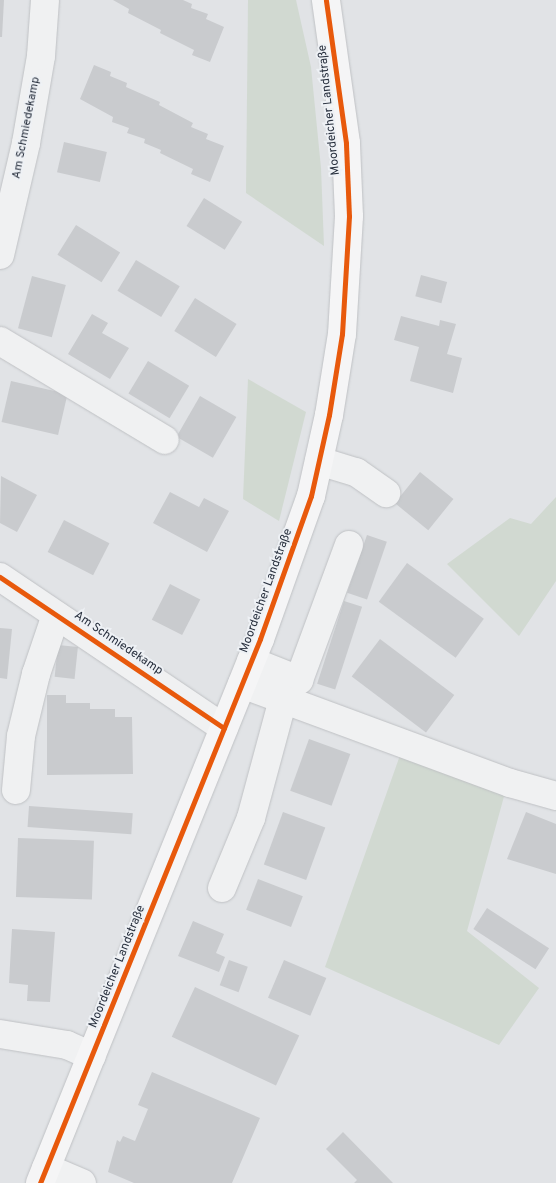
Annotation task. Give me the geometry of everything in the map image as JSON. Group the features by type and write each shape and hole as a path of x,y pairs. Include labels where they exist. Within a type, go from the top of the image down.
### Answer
{"main road":[{"name":"Moordeicher Landstraße","path":"43,1176 247,673 297,540 319,461 342,334 349,216 346,143 326,0"}],"street":[{"name":"Am Schmiedekamp","path":"0,255 26,143 41,56 45,0"},
{"path":"0,341 164,440"},
{"path":"319,461 356,472 386,493"},
{"path":"247,673 299,680 349,545"},
{"name":"Am Schmiedekamp","path":"0,577 224,728"},
{"path":"16,790 21,736 36,674 56,615"},
{"path":"247,673 283,699 510,783 556,796"},
{"path":"222,888 251,818 283,699"},
{"path":"0,1034 67,1045 92,1056"},
{"path":"43,1176 82,1183"}],"shaded area":[{"path":"248,0 296,0 311,67 321,168 324,246 246,193"},
{"path":"248,379 306,412 279,521 243,499"},
{"path":"556,497 556,581 519,636 447,564 510,518 531,524"},
{"path":"404,744 508,782 467,931 539,988 499,1045 325,967"}],"building":[{"path":"0,0 4,0 2,37 0,37"},
{"path":"113,0 183,0 192,4 191,8 208,14 206,19 224,27 210,62 192,55 194,50 160,33 161,30 128,13 129,9"},
{"path":"94,65 111,72 110,76 127,83 126,87 160,102 159,105 193,123 191,127 208,134 206,139 224,146 210,182 191,174 193,169 160,153 161,150 144,143 145,139 127,133 129,128 112,122 113,117 80,99"},
{"path":"64,142 107,152 100,182 57,172"},
{"path":"204,198 242,222 225,250 187,226"},
{"path":"76,225 120,253 102,282 57,255"},
{"path":"136,260 180,286 161,317 117,291"},
{"path":"421,275 447,282 441,303 415,296"},
{"path":"32,276 66,285 52,337 18,328"},
{"path":"195,298 237,324 216,357 174,331"},
{"path":"92,314 108,323 102,333 129,348 110,379 68,354"},
{"path":"401,316 439,326 440,320 456,324 447,354 462,358 453,393 410,381 419,347 394,340"},
{"path":"148,361 189,386 170,418 128,394"},
{"path":"11,381 68,394 58,435 2,422"},
{"path":"200,396 236,417 213,458 176,437"},
{"path":"420,472 453,499 428,530 395,503"},
{"path":"1,476 37,495 17,532 0,523"},
{"path":"170,492 199,507 204,498 229,511 207,552 153,523"},
{"path":"64,520 109,543 93,575 48,552"},
{"path":"367,535 387,542 367,600 347,593"},
{"path":"407,563 484,619 456,658 379,602"},
{"path":"170,584 200,599 182,635 152,620"},
{"path":"344,601 362,607 335,690 317,684"},
{"path":"0,628 12,629 7,679 0,678"},
{"path":"380,639 454,695 426,733 352,677"},
{"path":"58,645 78,647 75,679 55,677"},
{"path":"47,695 66,695 66,703 90,703 90,709 115,709 115,717 132,717 133,774 47,775"},
{"path":"309,739 350,754 332,806 290,791"},
{"path":"29,806 133,813 131,834 28,827"},
{"path":"283,812 325,827 306,880 264,865"},
{"path":"526,812 556,824 556,874 507,859"},
{"path":"18,838 94,841 92,900 16,897"},
{"path":"258,879 303,896 291,927 246,910"},
{"path":"487,908 549,948 535,969 473,929"},
{"path":"193,921 224,934 216,953 225,957 219,972 178,956"},
{"path":"12,929 55,932 50,1002 27,1001 28,985 9,983"},
{"path":"229,960 248,967 239,992 220,985"},
{"path":"284,960 326,978 310,1016 268,998"},
{"path":"195,987 299,1036 276,1085 172,1037"},
{"path":"152,1072 260,1118 232,1183 134,1183 108,1172 117,1140 120,1142 123,1136 135,1141 148,1109 138,1105"},
{"path":"343,1132 393,1183 354,1183 357,1180 326,1149"}],"cycle path":[{"path":"40,1183 260,639 311,496 329,415 342,334 349,216 346,143 326,0"},
{"path":"0,577 224,728"}]}
